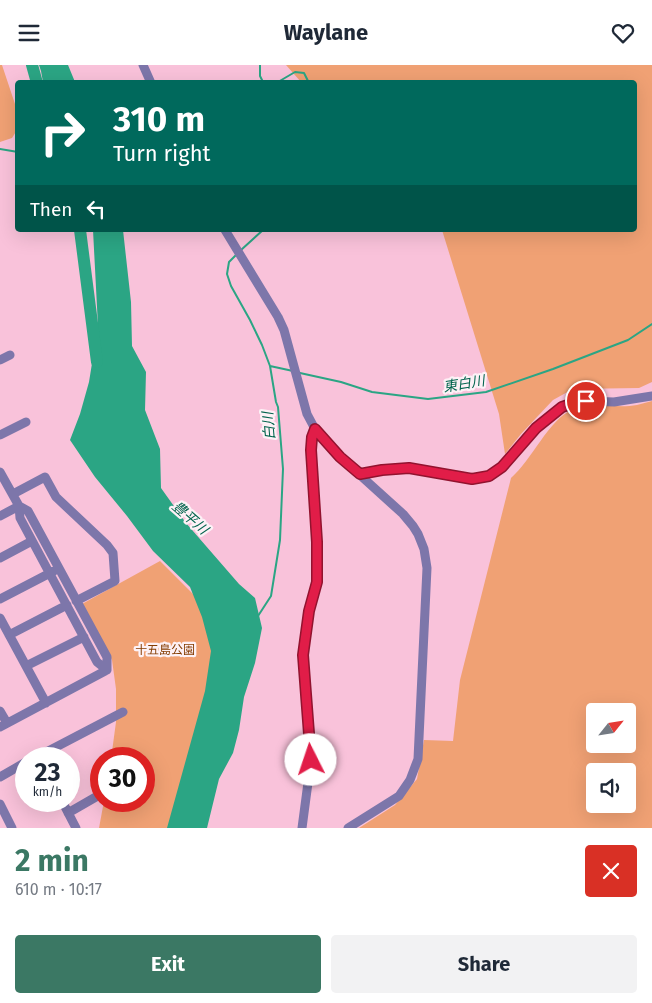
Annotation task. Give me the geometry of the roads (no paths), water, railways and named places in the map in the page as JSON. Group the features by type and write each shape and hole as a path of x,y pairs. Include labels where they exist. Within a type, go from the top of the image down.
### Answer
{"street":[{"path":"143,65 149,80"},
{"path":"226,232 284,330 307,414 315,429 340,457 403,514 418,534 424,549 427,568 418,759 410,780 398,795 348,828"},
{"path":"0,359 10,355"},
{"path":"360,474 409,468 472,479 489,476 502,467 536,428 562,407 586,401 614,402 652,396"},
{"path":"0,435 26,421"},
{"path":"302,828 311,760 303,655 309,611 317,582 317,542 311,450 315,429"},
{"path":"0,473 19,506 20,518 84,637 98,661 107,670"},
{"path":"12,495 45,477 56,497 107,545 113,553 115,581 76,601"},
{"path":"0,516 19,506"},
{"path":"19,506 28,511 107,657 107,670"},
{"path":"0,558 32,541"},
{"path":"0,599 58,569"},
{"path":"9,635 67,605"},
{"path":"0,618 46,703"},
{"path":"26,667 84,637"},
{"path":"0,711 3,725 107,670"},
{"path":"57,747 123,712"},
{"path":"0,777 15,768"},
{"path":"76,828 68,813 90,800"},
{"path":"0,804 12,828"}],"waterway":[{"name":"豊平川","path":"32,65 36,80"},
{"name":"白川","path":"260,65 262,80"},
{"name":"白川","path":"281,80 295,72 304,73 308,80"},
{"path":"0,149 15,152"},
{"name":"豊平川","path":"80,232 97,362"},
{"name":"白川","path":"241,250 261,232"},
{"name":"白川","path":"236,255 229,262 227,274 231,286 262,345 270,366 278,407 283,469 280,540 271,596 258,616"},
{"name":"東白川","path":"300,373 341,382 372,392 428,399 486,392 628,340 652,324"},
{"name":"東白川","path":"270,366 293,371"}],"park label":[{"name":"十五島公園","path":"165,650"}]}
